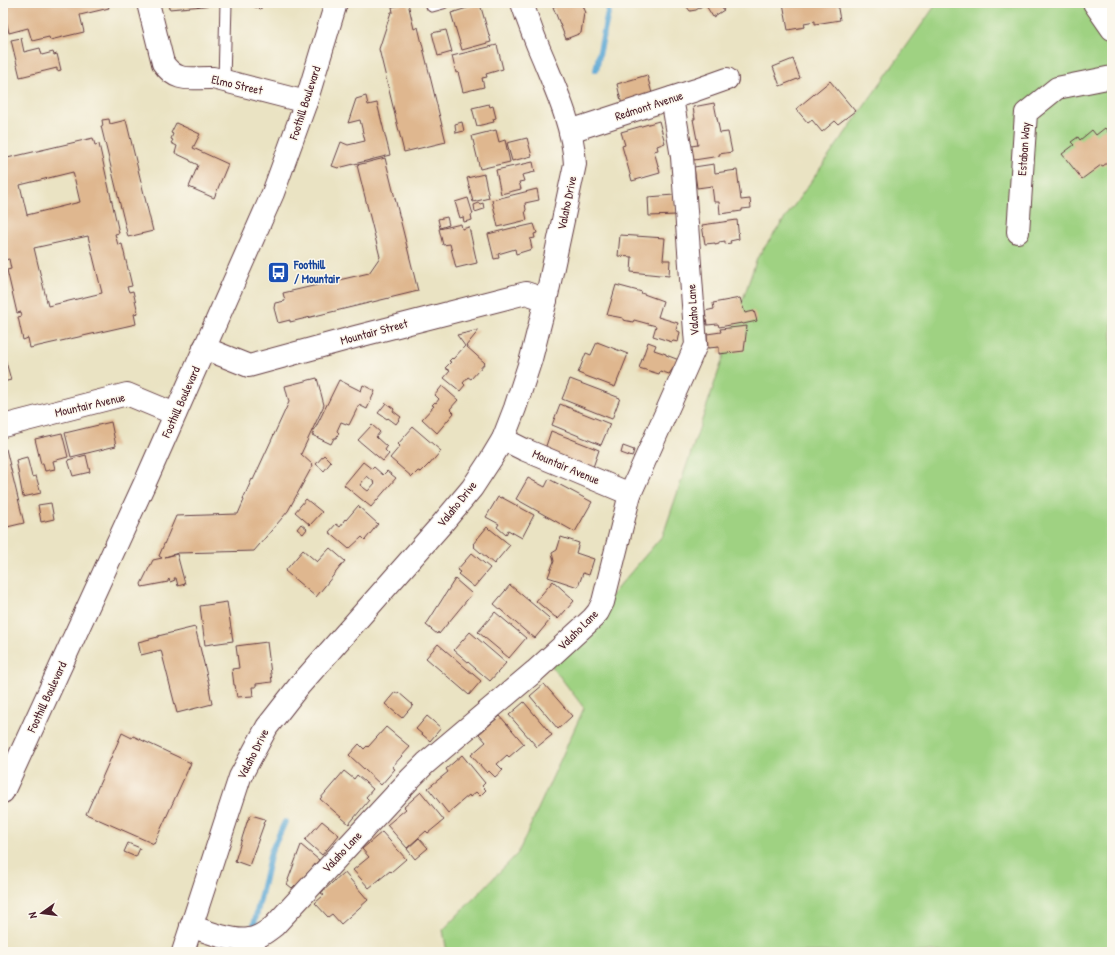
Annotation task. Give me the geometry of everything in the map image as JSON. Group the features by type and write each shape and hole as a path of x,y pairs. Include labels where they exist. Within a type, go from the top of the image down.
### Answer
{"street":[{"name":"Elmo Street","path":"148,3 161,60 167,70 179,77 187,79 213,78 306,102"},
{"name":"Foothill Boulevard","path":"3,792 140,493 273,194 306,102 336,3"},
{"name":"Valaho Drive","path":"183,952 240,776 267,727 299,686 472,488 503,439 531,359 546,300 575,164 574,148 570,131 557,92 535,40 522,3"},
{"path":"1094,3 1112,29"},
{"name":"Estaban Way","path":"1018,232 1026,113 1057,88 1112,77"},
{"name":"Redmont Avenue","path":"570,131 727,79"},
{"name":"Valaho Lane","path":"191,926 213,934 240,940 249,940 266,933 410,778 535,671 598,612 603,602 630,494 696,345 682,157 672,98"},
{"name":"Mountair Street","path":"204,348 249,366 526,293 546,300"},
{"name":"Mountair Avenue","path":"3,426 127,394 175,414"},
{"name":"Mountair Avenue","path":"503,439 630,494"}],"lane":[{"path":"224,81 226,3"},
{"path":"432,6 443,3"}],"green space":[{"path":"937,3 1112,3 1112,952 447,952 443,930 518,853 584,708 551,665 663,535 757,258"}],"building":[{"path":"3,3 107,3 109,8 80,15 84,32 50,40 49,37 32,41 28,28 9,33"},
{"path":"168,3 215,3 215,5 169,9"},
{"path":"243,3 261,3 261,9"},
{"path":"408,3 414,29 418,27 446,142 404,152 379,49 391,12 393,12 392,7"},
{"path":"562,3 582,3 586,13 584,13 581,33 566,39 553,7"},
{"path":"684,3 719,3 724,10 713,17 705,4 696,10 690,11"},
{"path":"783,3 837,3 840,20 815,24 815,21 804,23 805,27 788,30"},
{"path":"480,4 491,42 462,50 451,13"},
{"path":"446,30 452,52 438,56 432,33"},
{"path":"21,38 24,52 40,48 42,55 53,52 54,55 57,54 61,70 57,71 57,68 20,77 11,40"},
{"path":"497,45 503,69 486,74 487,77 482,78 484,87 463,92 452,56"},
{"path":"793,59 800,78 780,86 773,67"},
{"path":"647,75 653,97 622,105 617,84"},
{"path":"830,81 855,111 838,124 835,121 822,132 812,120 808,123 796,109"},
{"path":"366,96 368,105 377,103 390,155 338,168 332,166 341,142 348,145 365,141 360,120 348,123 356,99"},
{"path":"714,103 720,133 728,132 732,152 719,154 720,156 694,160 691,146 698,145 693,119 695,119 693,107"},
{"path":"489,104 490,107 493,106 496,118 493,119 494,122 477,126 472,108"},
{"path":"109,119 110,124 126,120 153,231 128,237 101,126 103,126 102,120"},
{"path":"659,121 665,143 657,146 658,150 654,151 660,173 632,181 622,146 625,145 621,132"},
{"path":"462,122 464,131 456,133 455,124"},
{"path":"176,123 200,134 193,148 228,164 214,198 189,187 198,165 175,153 177,146 171,143 173,140 171,139 173,134 171,133"},
{"path":"1105,128 1112,137 1112,152 1110,154 1112,159 1082,179 1062,154 1074,145 1071,142 1078,137 1080,140 1092,130 1096,135"},
{"path":"496,130 499,142 505,140 510,162 480,169 472,136"},
{"path":"93,138 95,145 99,144 119,233 115,234 118,245 122,244 132,286 127,287 129,292 133,291 138,313 134,314 136,324 30,348 28,338 23,340 18,317 22,316 21,312 17,313 7,270 11,269 9,259 4,260 3,255 3,159","holes":["73,172 80,202 27,215 20,185","88,236 102,293 48,306 34,248"]},
{"path":"527,138 532,156 512,161 507,143"},
{"path":"385,158 418,291 290,322 290,320 278,323 274,308 275,303 285,301 283,293 369,273 380,257 357,165"},
{"path":"533,162 535,172 522,175 524,181 519,182 521,189 501,194 496,170"},
{"path":"714,164 715,173 737,170 741,200 750,199 751,208 742,209 742,211 720,214 719,202 714,202 712,186 697,188 694,167"},
{"path":"484,174 489,198 473,202 467,178"},
{"path":"537,189 539,200 525,203 527,220 498,227 492,200"},
{"path":"674,195 676,215 649,216 648,197"},
{"path":"468,198 473,214 471,215 472,220 464,222 463,217 460,218 455,202"},
{"path":"483,203 484,209 475,212 474,205"},
{"path":"447,217 449,225 440,228 438,219"},
{"path":"737,220 739,239 725,244 725,241 719,242 719,244 715,245 715,243 705,244 702,225"},
{"path":"461,224 462,229 469,227 477,263 456,268 450,244 443,245 439,229"},
{"path":"534,224 537,233 534,234 535,238 530,239 532,249 516,254 515,249 498,254 499,258 494,259 488,234"},
{"path":"620,235 665,238 663,260 670,260 669,276 631,272 632,257 618,256"},
{"path":"616,285 642,292 641,293 663,301 658,317 678,323 676,330 680,332 678,342 672,342 653,336 656,326 634,320 633,322 623,320 623,318 607,315"},
{"path":"740,298 745,313 754,311 757,321 719,327 718,324 707,325 705,311 714,309 713,303"},
{"path":"747,326 744,351 719,354 719,347 708,348 707,334 721,332 720,329"},
{"path":"479,330 466,346 485,363 471,379 468,377 463,383 465,385 460,391 444,378 450,371 445,368 451,362 449,361 452,358 453,359 465,346 457,335"},
{"path":"597,342 628,354 615,387 578,373 586,353 591,355"},
{"path":"648,342 656,345 654,350 679,360 669,374 660,371 659,374 639,368"},
{"path":"3,351 11,380 3,382"},
{"path":"317,378 324,405 301,454 313,465 288,511 254,551 178,553 165,557 177,554 185,584 178,586 176,578 174,578 175,580 170,582 169,579 168,582 142,587 141,584 153,560 162,558 159,556 176,516 238,514 252,479 253,480 289,402 285,386"},
{"path":"570,379 620,398 612,419 562,399"},
{"path":"339,380 361,391 363,385 375,391 367,409 359,405 349,425 341,422 337,431 339,433 331,444 312,435"},
{"path":"442,386 458,400 450,409 454,413 437,433 422,419 434,406 432,405 439,399 435,395"},
{"path":"386,403 401,417 396,424 378,413"},
{"path":"560,404 610,424 601,445 552,425"},
{"path":"111,422 116,446 71,457 65,433"},
{"path":"372,425 380,432 376,437 387,447 385,450 389,454 383,461 358,440"},
{"path":"413,427 441,451 429,465 421,472 418,471 412,477 390,458 400,446 398,444"},
{"path":"551,431 599,450 592,470 544,452"},
{"path":"62,433 68,457 53,461 55,469 45,471 43,464 41,464 35,439"},
{"path":"623,446 634,450 632,457 621,453"},
{"path":"3,449 6,449 24,523 3,528"},
{"path":"86,455 90,472 73,476 68,460"},
{"path":"324,455 331,462 324,471 316,464"},
{"path":"27,457 32,477 36,476 41,493 23,497 16,460"},
{"path":"363,462 372,469 374,467 383,475 387,471 396,478 371,507 344,485","holes":["367,476 375,483 368,491 360,485"]},
{"path":"528,478 545,487 549,479 592,502 575,532 516,499"},
{"path":"498,497 501,497 534,515 522,538 508,530 506,535 497,527 499,524 486,517"},
{"path":"306,499 322,512 310,525 295,512"},
{"path":"51,503 54,519 41,522 38,505"},
{"path":"358,506 378,524 365,540 362,537 349,549 329,532 336,524 340,527 345,519 346,520"},
{"path":"301,524 307,529 303,534 297,529"},
{"path":"487,527 510,545 494,564 474,547 475,546 473,544"},
{"path":"561,537 579,543 576,553 594,559 589,575 583,573 578,587 548,577 554,561 552,553 557,550"},
{"path":"330,548 345,561 316,597 285,571 303,550 317,562"},
{"path":"472,553 490,568 474,587 458,574 460,572 457,570"},
{"path":"455,579 471,593 471,595 439,634 438,632 437,634 426,625"},
{"path":"553,581 574,601 558,619 536,601"},
{"path":"510,585 550,620 535,638 494,604"},
{"path":"227,602 233,641 205,645 200,606"},
{"path":"495,612 526,638 509,658 478,632"},
{"path":"195,627 210,688 212,704 177,713 161,650 141,655 138,642"},
{"path":"470,632 506,663 490,681 454,650"},
{"path":"267,642 272,682 256,684 256,687 252,687 253,696 237,697 232,669 239,668 236,646"},
{"path":"438,644 481,681 469,695 426,658"},
{"path":"544,684 572,716 558,729 530,696"},
{"path":"395,692 398,694 398,692 413,705 402,718 385,704"},
{"path":"524,702 552,735 537,747 509,715"},
{"path":"427,716 441,728 430,741 416,729"},
{"path":"500,716 524,744 509,757 507,755 497,764 503,770 495,777 489,771 487,773 471,755 486,742 479,734"},
{"path":"386,727 410,747 392,767 395,769 381,785 349,755 359,744 364,749 367,746 368,747"},
{"path":"122,733 132,738 133,736 191,763 154,844 86,814"},
{"path":"462,755 485,783 482,786 486,790 480,796 476,792 470,797 469,795 448,813 428,788 448,772 446,769"},
{"path":"344,771 354,779 357,775 373,789 366,797 369,800 349,824 320,799"},
{"path":"421,792 444,820 428,833 426,831 407,848 387,825 406,809 404,807"},
{"path":"251,815 265,819 249,866 235,861 248,819"},
{"path":"322,821 339,835 322,855 305,840"},
{"path":"382,832 406,859 369,888 353,870 369,857 362,849"},
{"path":"419,838 428,848 415,859 407,849"},
{"path":"128,843 140,848 136,857 124,852"},
{"path":"301,845 319,860 296,886 295,885 292,888 287,884"},
{"path":"344,872 368,900 341,924 332,914 328,917 315,903 324,895 321,893"}],"waterway":[{"path":"596,70 610,3"},
{"path":"254,925 271,852 285,822"}],"place":[{"name":"Foothill / Mountair","path":"278,272"}]}
